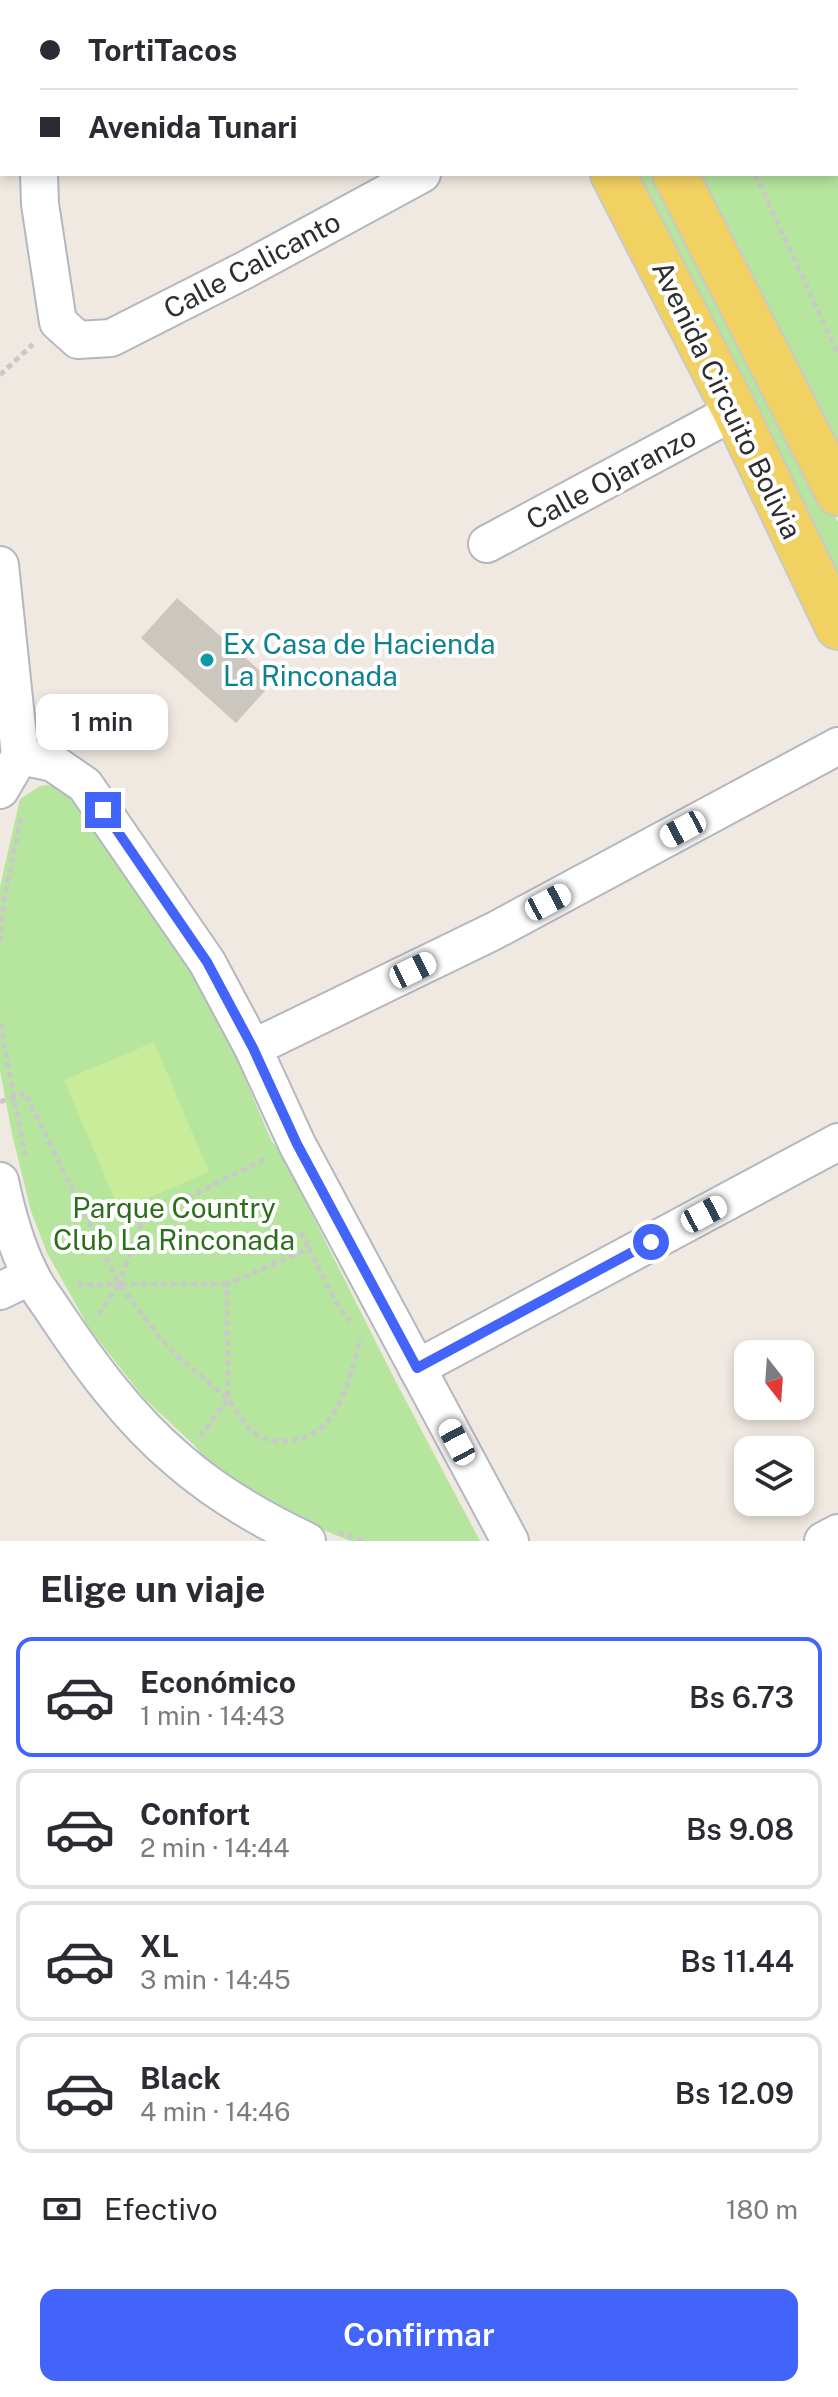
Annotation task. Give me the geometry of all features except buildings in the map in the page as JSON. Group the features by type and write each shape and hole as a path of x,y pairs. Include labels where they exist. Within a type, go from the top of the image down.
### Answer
{"main road":[{"name":"Avenida Circuito Bolivia","path":"614,176 735,411 838,627"},
{"name":"Avenida Circuito Bolivia","path":"676,176 838,493"}],"street":[{"path":"39,176 40,204 68,331"},
{"name":"Calle Calicanto","path":"68,331 111,338 418,176"},
{"name":"Calle Ojaranzo","path":"487,544 735,411"},
{"path":"0,565 20,756 11,801"},
{"path":"253,1048 494,931 838,746"},
{"path":"20,756 53,763 85,785 207,962 253,1048 297,1144 510,1541"},
{"path":"417,1368 838,1142"},
{"path":"13,1169 9,1224 15,1283 72,1339 118,1398 176,1459 227,1498 307,1541"},
{"path":"823,1541 838,1533"}],"path":[{"path":"756,176 838,354"},
{"path":"0,375 68,331"},
{"path":"0,942 11,801"},
{"path":"0,1023 14,1097 13,1169"},
{"path":"0,1102 25,1093 119,1284 176,1355 228,1399 241,1420 256,1435 270,1441 294,1440 314,1434 333,1418 361,1336"},
{"path":"72,1339 89,1328 119,1284 142,1221 297,1144"},
{"path":"80,1297 73,1285 227,1284 309,1249 339,1308 368,1347"},
{"path":"197,1441 228,1399 227,1284"}],"green space":[{"path":"632,176 662,176 838,522 838,576"},
{"path":"694,176 838,176 838,456"},
{"name":"Parque Country Club La Rinconada","path":"52,785 63,789 77,802 209,993 271,1140 281,1153 480,1541 350,1541 271,1508 222,1478 194,1445 143,1397 89,1328 47,1253 31,1211 0,1070 0,887 20,799 40,786"},
{"path":"154,1042 209,1172 119,1210 64,1080"}],"place":[{"name":"Ex Casa de Hacienda La Rinconada","path":"207,660"}],"route":[{"path":"103,810 207,962 253,1048 297,1144 417,1368 651,1242"}]}
